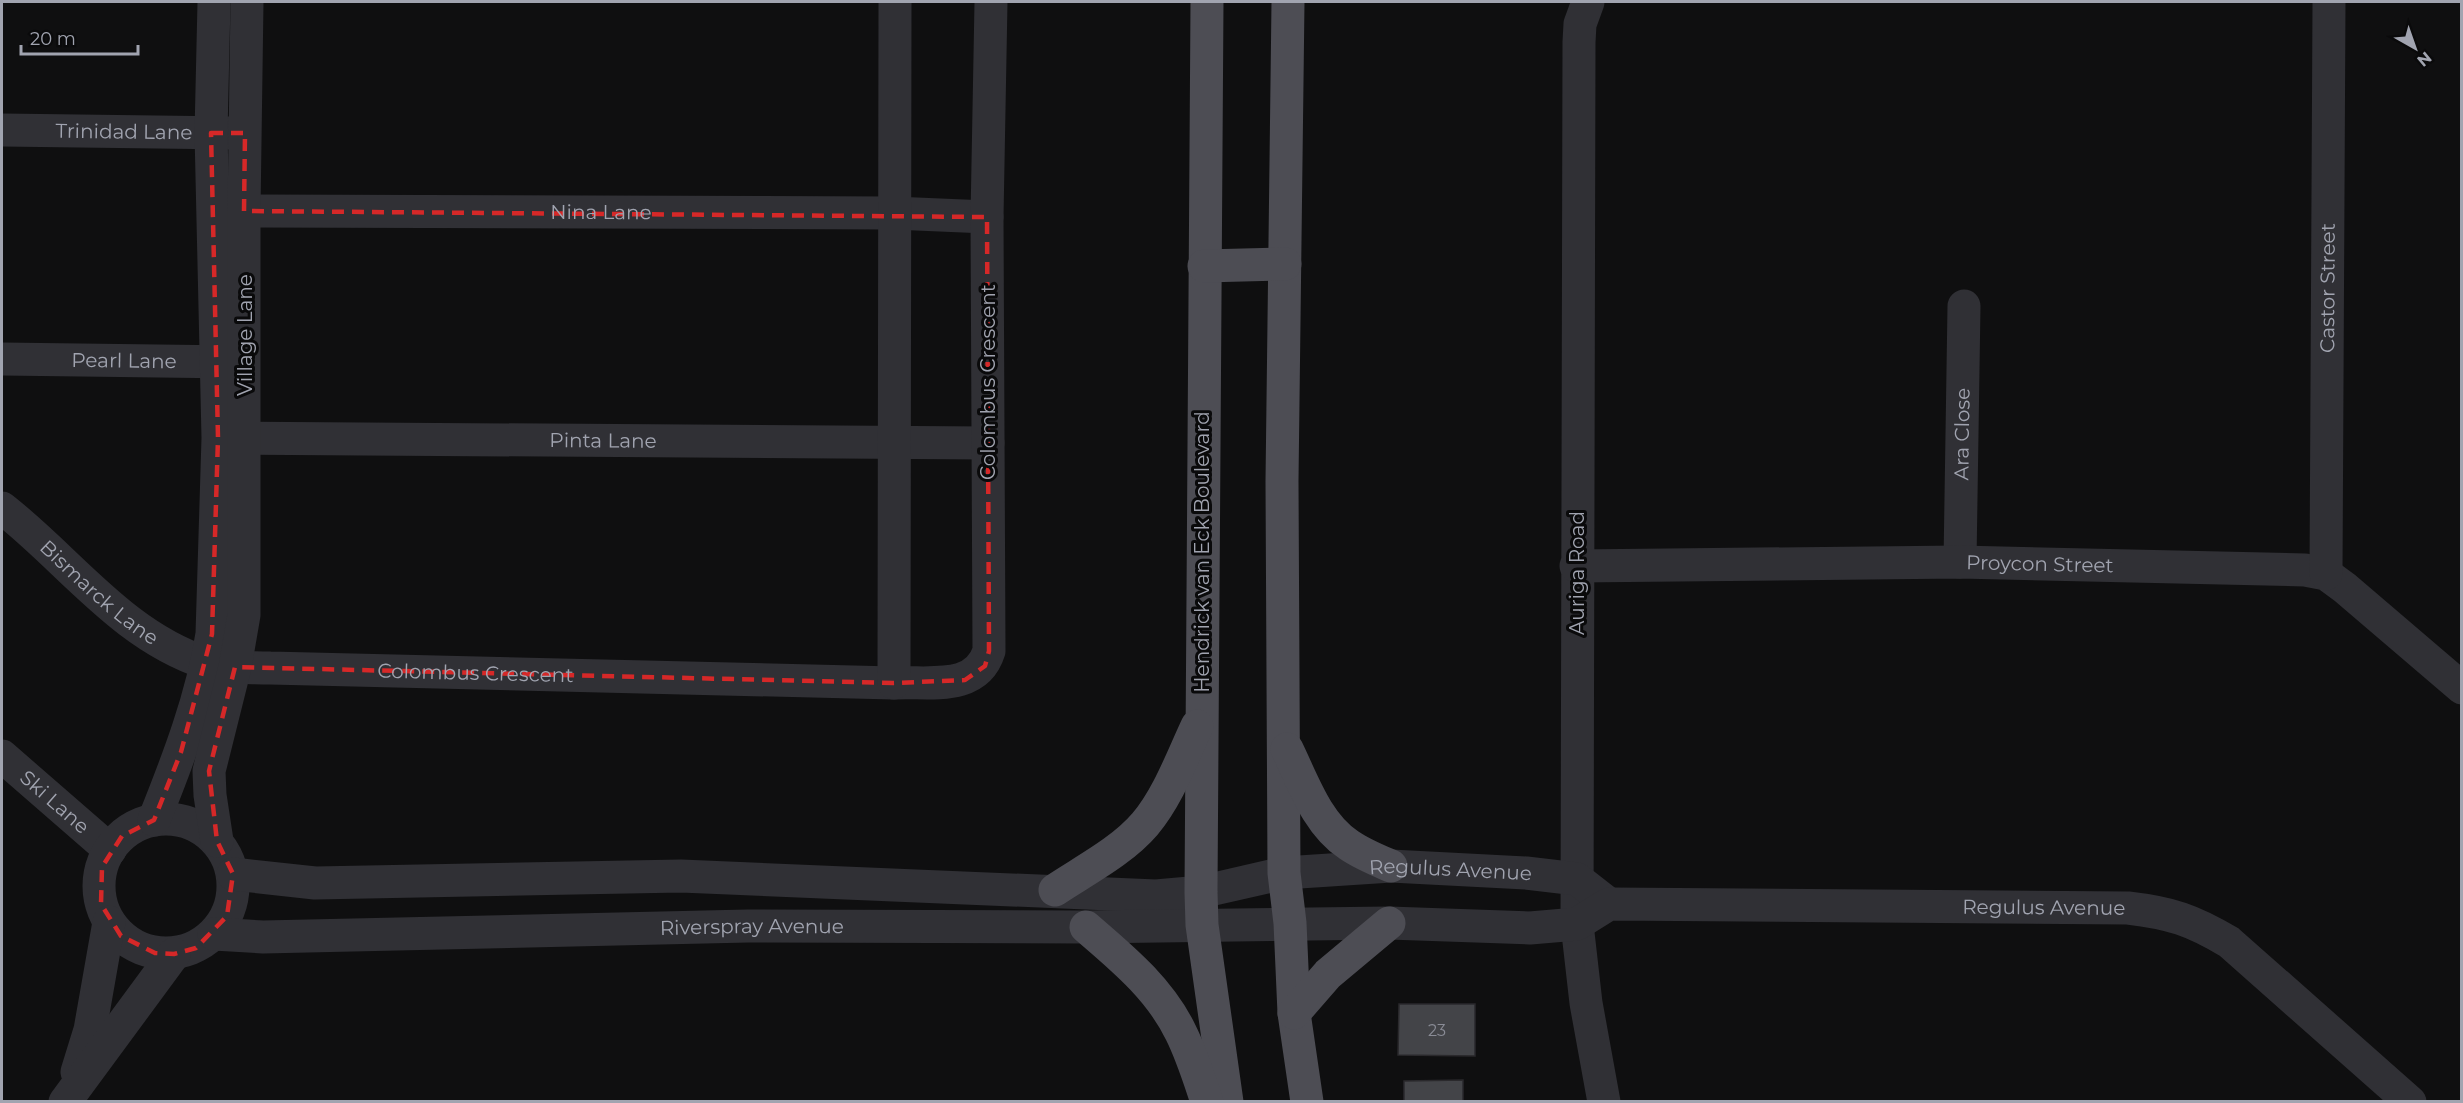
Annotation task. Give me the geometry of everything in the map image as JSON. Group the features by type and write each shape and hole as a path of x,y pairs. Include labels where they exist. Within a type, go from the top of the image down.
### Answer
{"main road":[{"name":"Hendrick van Eck Boulevard","path":"1207,2 1201,892 1202,925 1227,1101"},
{"path":"1288,2 1282,481 1284,873 1290,923 1294,1013 1307,1101"},
{"path":"1204,266 1285,264"},
{"path":"1055,890 1128,840 1145,825 1157,808 1202,716"},
{"path":"1283,742 1314,806 1327,824 1351,846 1391,866"},
{"path":"1294,1013 1328,974 1389,923"},
{"path":"1086,927 1142,978 1165,1006 1180,1032 1207,1101"}],"street":[{"name":"Village Lane","path":"214,2 211,133 229,211 231,362 231,438 212,634 222,665"},
{"name":"Village Lane","path":"229,211 245,134 247,2"},
{"path":"894,683 895,2"},
{"name":"Colombus Crescent","path":"222,665 894,683 965,680 985,666 989,651 987,217 991,2"},
{"name":"Auriga Road","path":"1588,2 1580,24 1578,42 1577,924 1586,1003 1604,1101"},
{"name":"Castor Street","path":"2326,574 2329,2"},
{"name":"Trinidad Lane","path":"2,130 245,134"},
{"name":"Nina Lane","path":"229,211 893,213 987,217"},
{"name":"Ara Close","path":"1960,562 1965,306"},
{"name":"Pearl Lane","path":"2,359 231,362"},
{"name":"Pinta Lane","path":"231,438 988,443"},
{"name":"Bismarck Lane","path":"2,508 102,600 143,632 172,649 222,665"},
{"name":"Proycon Street","path":"1576,566 1960,562 2281,567 2326,574 2462,688"},
{"path":"154,820 181,752 222,665"},
{"path":"217,841 209,771 222,712 222,665"},
{"name":"Ski Lane","path":"2,756 110,850"},
{"path":"172,819 188,822 204,830 217,841 227,856 233,874 233,896 227,916 214,934 196,948 174,954 155,953 136,947 121,936 109,922 101,904 99,886 102,867 110,850 130,831 154,820 172,819"},
{"name":"Regulus Avenue","path":"1284,873 1391,866 1526,873 1577,879"},
{"path":"233,874 315,883 600,877 750,878 1156,896 1201,892 1284,873"},
{"path":"600,877 604,928"},
{"path":"748,926 750,878"},
{"path":"1290,923 1530,927 1577,924 1610,904 1577,879"},
{"path":"987,927 991,889"},
{"name":"Regulus Avenue","path":"1610,904 2128,908 2167,912 2201,925 2237,948 2410,1101"},
{"path":"68,1098 90,1030 109,922"},
{"name":"Riverspray Avenue","path":"214,934 263,937 748,926 1086,927 1290,923"},
{"path":"68,1098 174,954"}],"highlighted area":[{"path":"211,133 245,133 244,211 987,217 989,651 985,666 965,680 894,683 235,667 209,771 217,841 233,874 227,916 196,948 174,954 155,953 121,936 101,904 102,867 122,836 154,820 181,752 212,634 218,438"}],"building":[{"path":"1399,1004 1475,1004 1475,1056 1398,1055"},
{"path":"1463,1080 1463,1102 1404,1102 1404,1081"}]}
